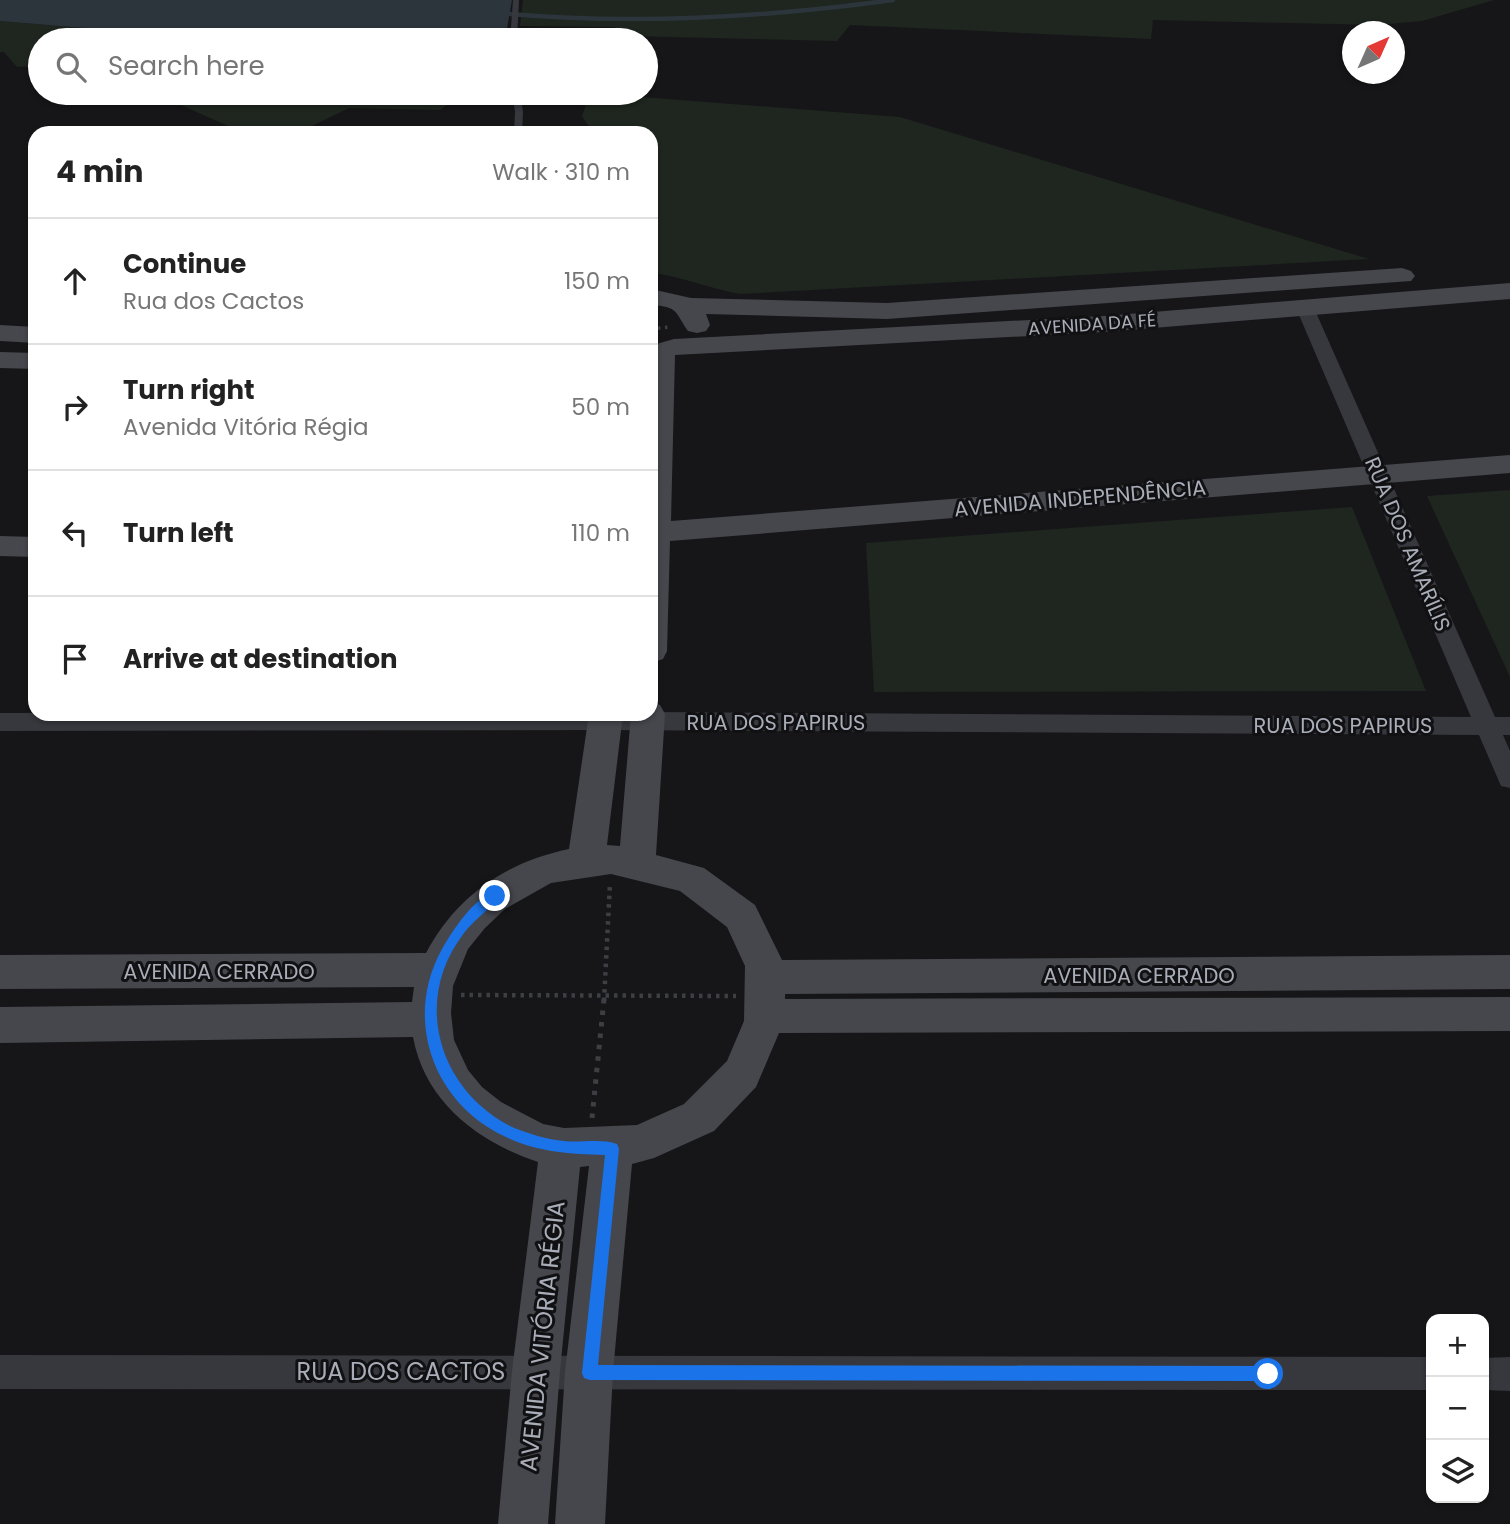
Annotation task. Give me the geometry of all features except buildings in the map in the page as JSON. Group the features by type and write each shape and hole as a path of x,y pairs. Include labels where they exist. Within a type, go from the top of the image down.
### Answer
{"street":[{"name":"AVENIDA DA FÉ","path":"658,298 687,306 887,311 1510,268"},
{"name":"AVENIDA DA FÉ","path":"662,350 1104,324 1510,291"},
{"path":"658,441 662,350 692,335 697,328 694,313 687,306"},
{"name":"RUA DOS AMARÍLIS","path":"1305,308 1378,474 1498,726 1510,779"},
{"path":"0,332 28,334"},
{"path":"0,360 28,361"},
{"name":"AVENIDA INDEPENDÊNCIA","path":"658,532 1510,464"},
{"path":"0,546 28,547"},
{"name":"RUA DOS PAPIRUS","path":"658,718 1498,726"},
{"name":"RUA DOS PAPIRUS","path":"0,722 152,721"},
{"path":"586,860 606,721"},
{"path":"636,861 648,721"},
{"path":"586,860 636,861 664,867 690,877 713,891 733,908 755,940 768,997 755,1053 733,1088 708,1110 658,1138 612,1149 561,1148 509,1132 467,1103 440,1063 429,1019 430,995 437,970 460,929 495,896 538,872 586,860"},
{"name":"AVENIDA CERRADO","path":"0,972 437,970"},
{"name":"AVENIDA CERRADO","path":"768,997 1510,972"},
{"name":"AVENIDA CERRADO","path":"768,997 1510,1014"},
{"path":"0,1025 429,1019"},
{"name":"AVENIDA VITÓRIA RÉGIA","path":"523,1524 536,1371 561,1148"},
{"path":"580,1524 590,1373 612,1149"},
{"name":"RUA DOS CACTOS","path":"0,1372 1426,1374"},
{"path":"1489,1374 1510,1374"}],"lane":[{"path":"515,28 516,0"},
{"path":"518,105 518,126"}],"shaded area":[{"path":"0,0 512,0 507,28 83,28 0,21"},
{"path":"523,0 1494,0 1422,21 1405,23 1342,21 1342,24 1153,20 1151,39 850,25 837,41 658,37 658,28 520,26"},
{"path":"0,21 83,28 28,28 28,67 17,67 4,52 0,52"},
{"path":"658,98 900,117 1369,259 740,294 658,274 658,126 588,126 582,116 586,105 658,105"},
{"path":"181,105 446,105 440,110 349,108 312,126 228,126"},
{"path":"1510,490 1510,677 1427,496"},
{"path":"1352,507 1426,691 874,692 866,543"}],"waterway":[{"path":"510,14 605,19 702,18 893,0"}],"route":[{"path":"495,896 460,929 437,970 430,995 429,1019 440,1063 467,1103 509,1132 561,1148 612,1149 590,1373 1268,1374"}]}
